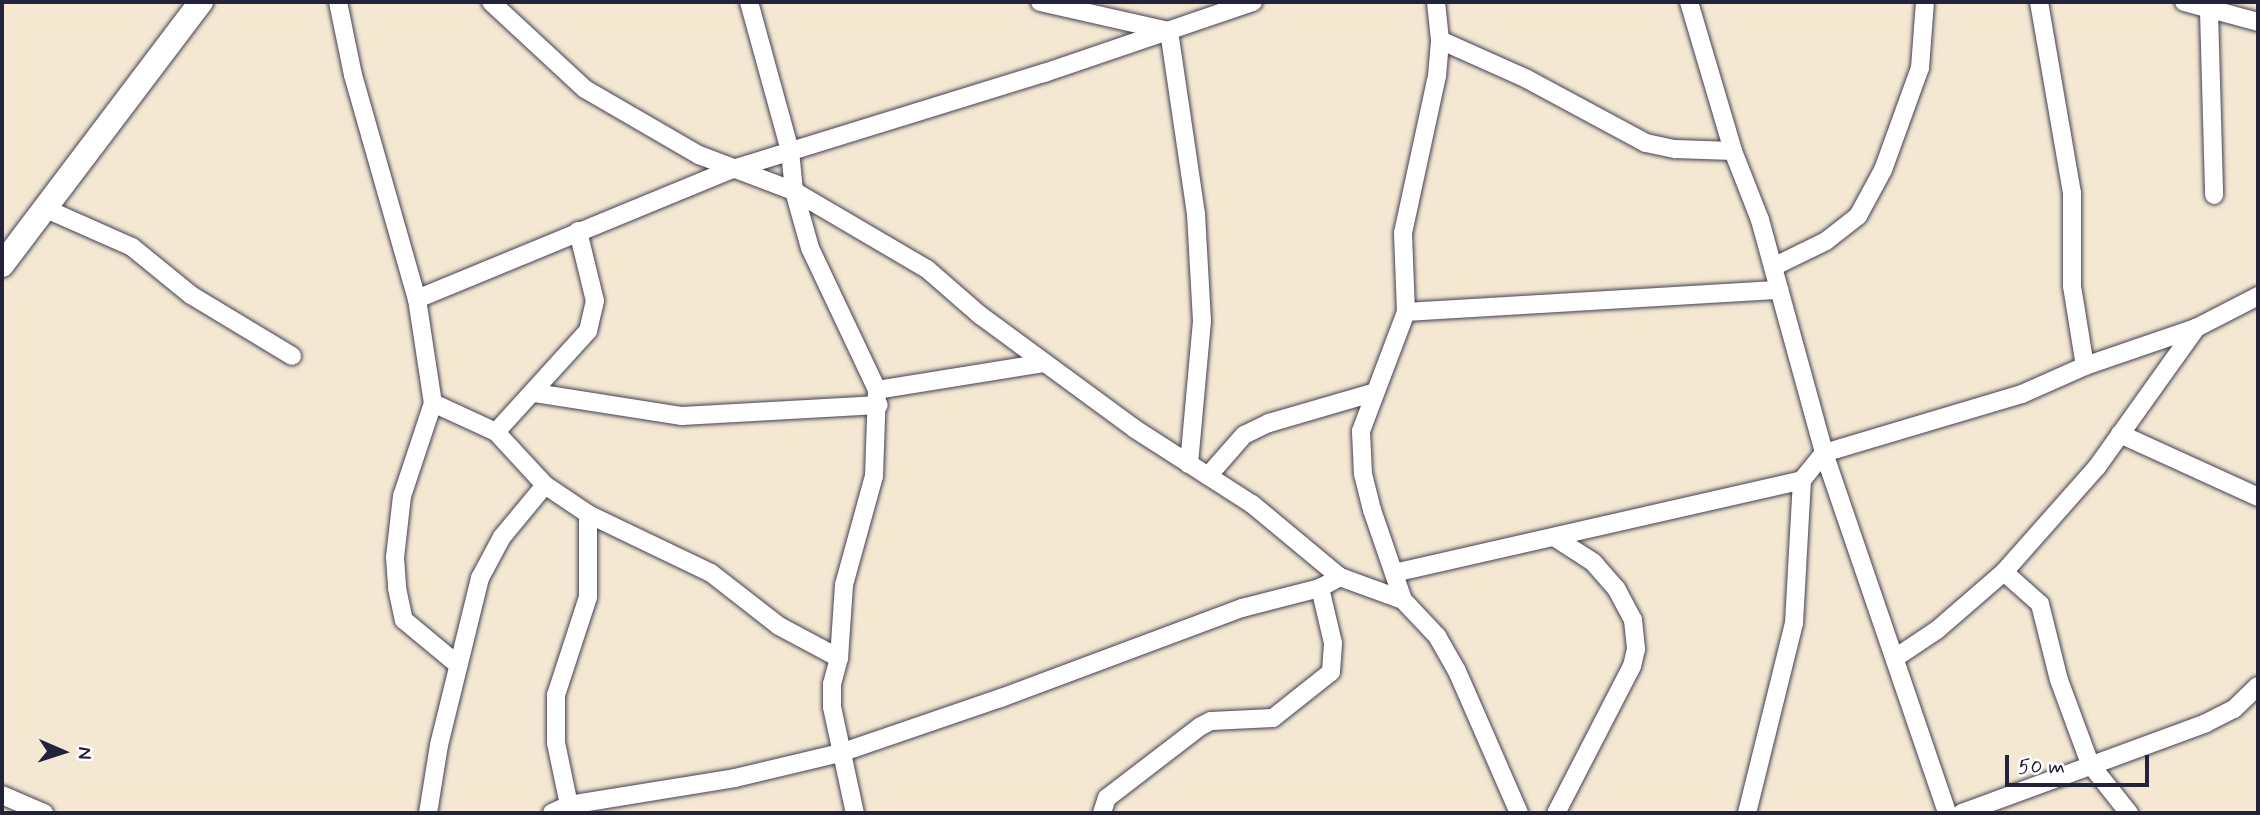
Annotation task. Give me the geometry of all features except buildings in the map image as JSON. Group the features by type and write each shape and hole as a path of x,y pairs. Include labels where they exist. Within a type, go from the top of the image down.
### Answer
{"street":[{"path":"2,265 201,2"},
{"path":"338,2 354,75 418,299 433,403 402,496 395,557 397,588 404,620 457,664"},
{"path":"491,2 585,89 646,128 730,170 794,191 927,269 1044,363 1189,464 1252,504 1340,577 1403,600"},
{"path":"749,2 790,151 794,191 810,248 878,398 874,476 845,585 832,707 855,813"},
{"path":"1040,2 1168,31"},
{"path":"418,299 730,170 1168,31 1205,10 1253,2"},
{"path":"1436,2 1440,40 1404,233 1406,312 1372,393 1361,431 1363,474 1403,600 1437,636 1457,671 1519,813"},
{"path":"1689,2 1732,151 1773,267 1824,453 1947,813"},
{"path":"1773,267 1826,241 1858,216 1883,170 1920,68 1925,2"},
{"path":"2039,2 2072,193 2072,286 2085,366"},
{"path":"2184,2 2209,12 2258,22"},
{"path":"2209,12 2214,195"},
{"path":"1168,31 1196,214 1202,321 1189,464"},
{"path":"1440,40 1527,79 1646,143 1675,149 1732,151"},
{"path":"44,208 132,247 191,295 292,356"},
{"path":"496,432 535,393 588,331 594,316 595,301 578,231"},
{"path":"1406,312 1779,290"},
{"path":"1747,813 1794,623 1802,480 1824,453 2022,394 2085,366 2196,328 2258,296"},
{"path":"1895,658 1937,630 2004,572 2120,434 2196,328"},
{"path":"535,393 682,416 878,398 1044,363"},
{"path":"1208,476 1244,435 1269,423 1372,393"},
{"path":"433,403 496,432 545,485 588,514 700,567 779,626 839,658"},
{"path":"2120,434 2258,497"},
{"path":"1394,573 1802,480"},
{"path":"428,813 457,664 481,578 502,537 545,485"},
{"path":"569,805 556,743 556,695 588,597 588,514"},
{"path":"1554,537 1593,562 1616,588 1633,620 1636,649 1632,666 1556,813"},
{"path":"2004,572 2040,604 2059,680 2090,764 2129,813"},
{"path":"552,813 569,805 735,778 840,753 1001,698 1242,608 1320,588 1340,577"},
{"path":"1102,813 1107,798 1201,726 1211,721 1273,718 1331,672 1334,643 1320,588"},
{"path":"1962,813 2206,723 2234,709 2258,687"},
{"path":"2,795 44,813"}]}
